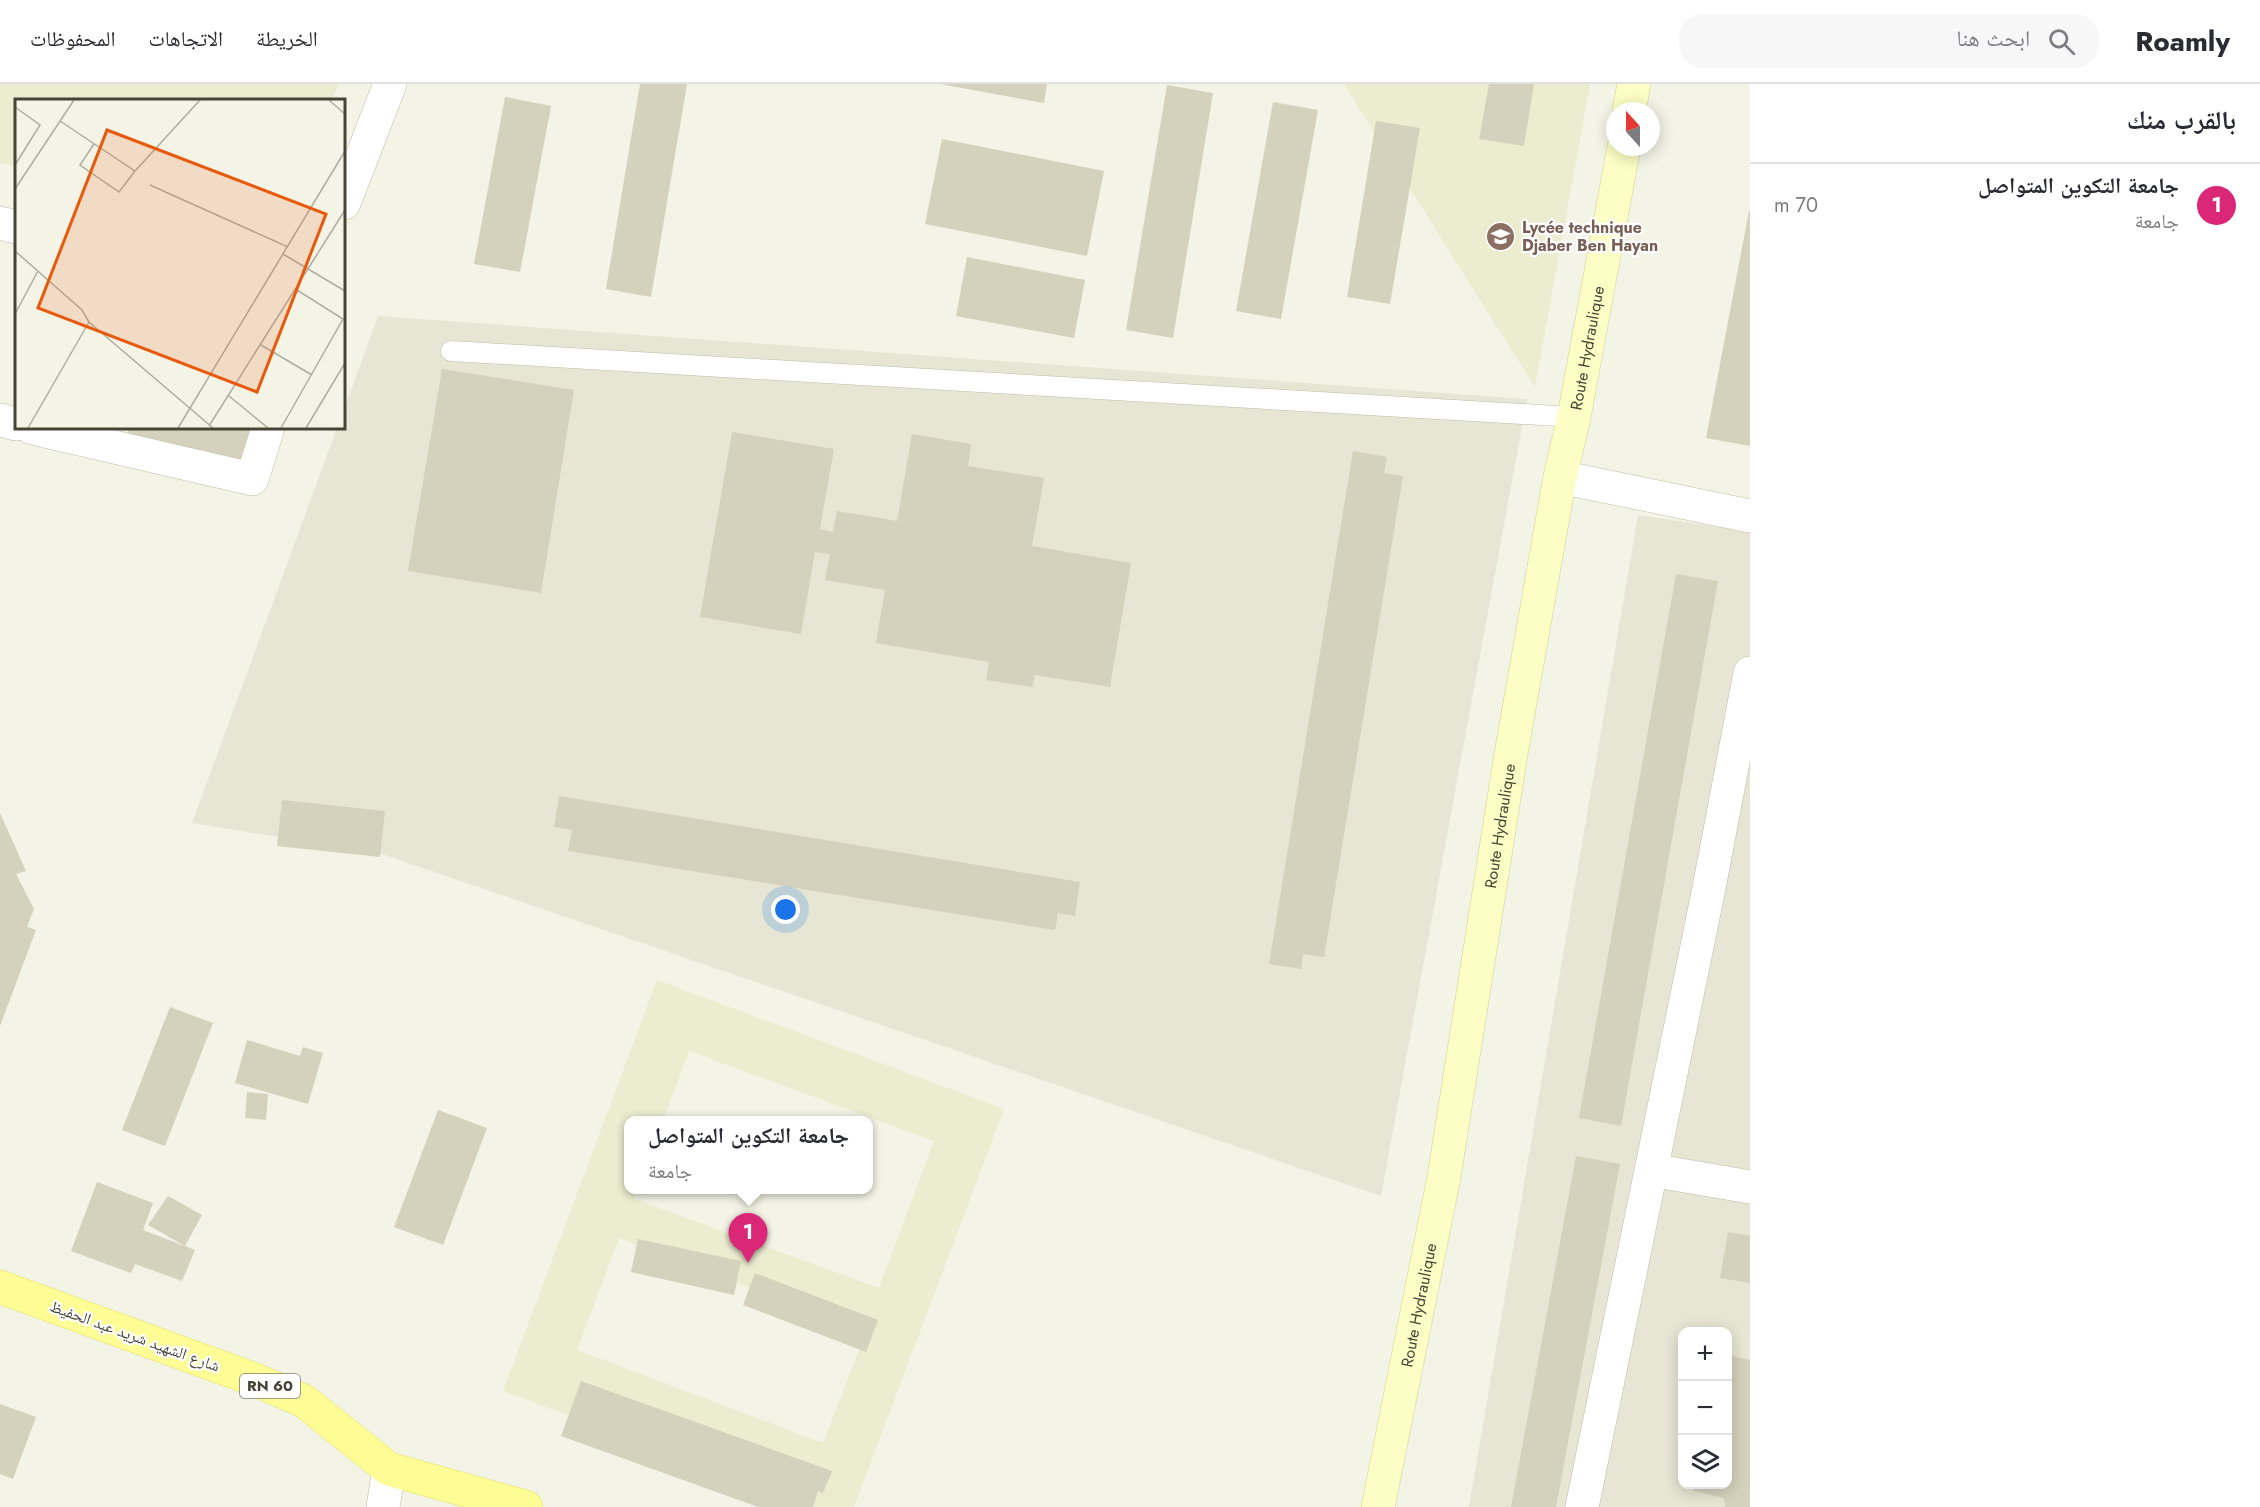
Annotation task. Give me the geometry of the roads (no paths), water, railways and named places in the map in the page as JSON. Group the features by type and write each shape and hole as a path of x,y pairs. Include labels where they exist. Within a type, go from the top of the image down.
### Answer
{"main road":[{"path":"1631,102 1634,84"},
{"name":"Route Hydraulique","path":"1378,1507 1444,1177 1511,754 1560,477 1574,417 1622,156"},
{"name":"شارع الشهيد شريد عبد الحفيظ","path":"0,1287 256,1380 304,1401 388,1469 526,1507"}],"street":[{"path":"345,200 390,84"},
{"path":"0,223 15,227"},
{"path":"0,420 15,424"},
{"path":"36,429 252,479 268,429"},
{"path":"1560,477 1750,516"},
{"path":"1582,1507 1749,683"},
{"path":"1650,1170 1750,1187"},
{"path":"382,1507 388,1469"}],"lane":[{"path":"451,351 1574,417"}],"place":[{"name":"Lycée technique Djaber Ben Hayan","path":"1501,236"},
{"name":"جامعة التكوين المتواصل","path":"748,1263"}]}
